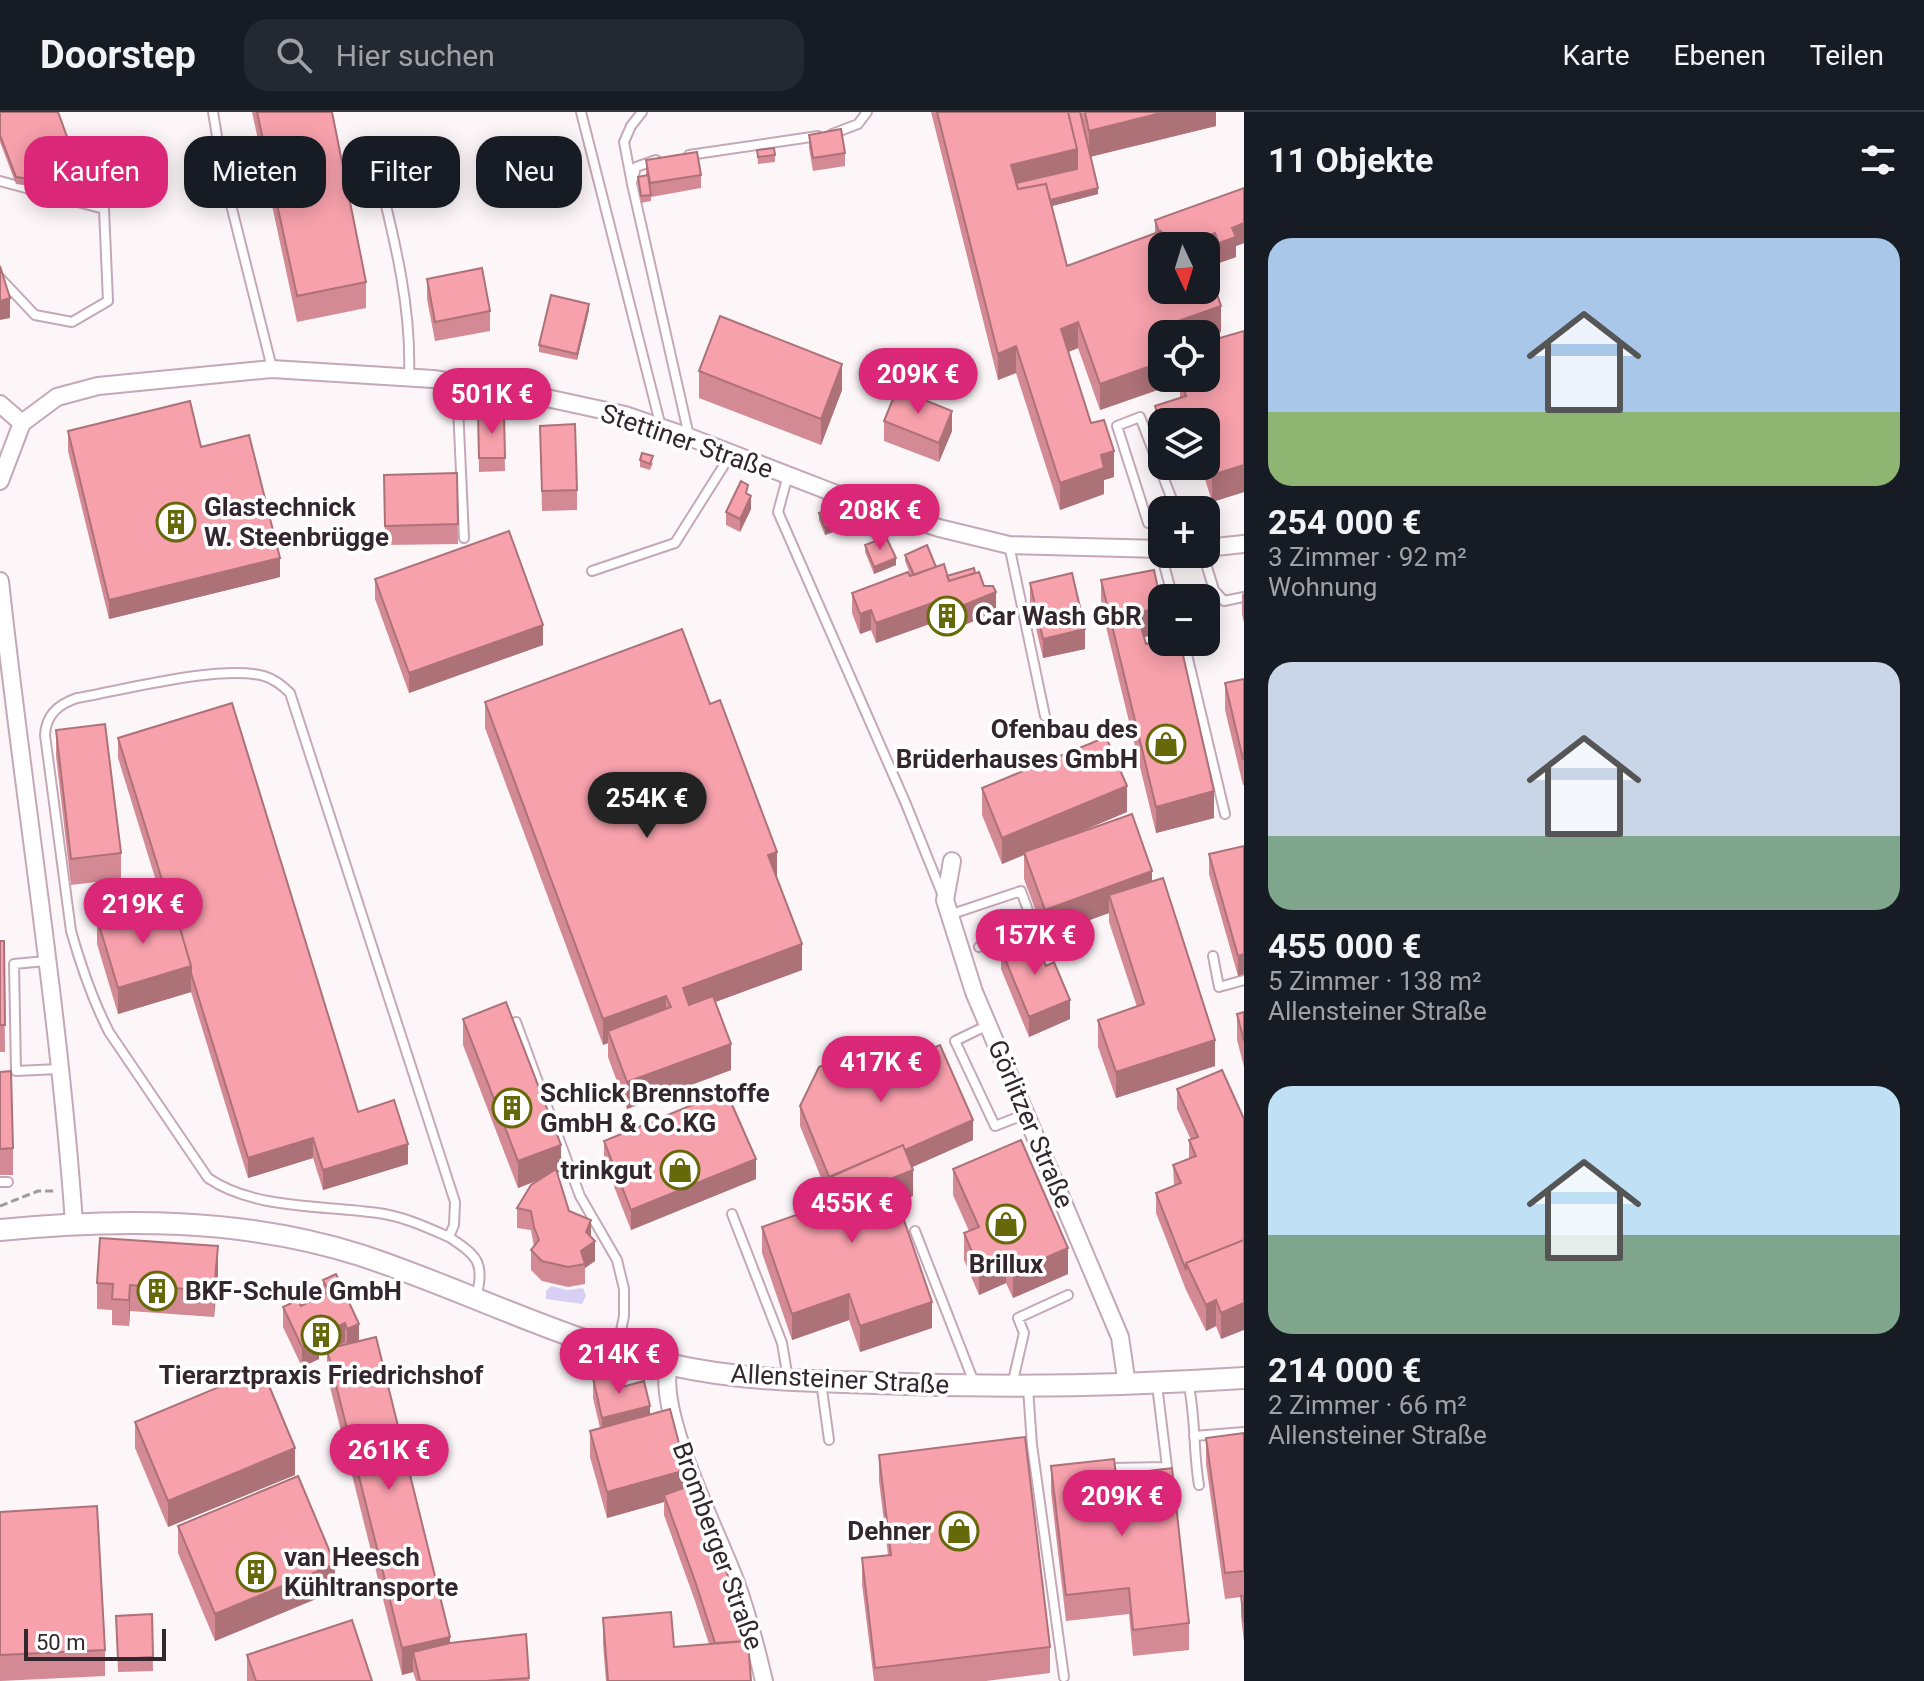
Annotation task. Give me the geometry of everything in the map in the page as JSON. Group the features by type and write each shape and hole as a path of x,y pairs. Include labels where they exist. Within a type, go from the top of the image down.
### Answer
{"street":[{"name":"Stettiner Straße","path":"22,423 57,397 98,386 272,369 409,378 519,392 625,415 939,528 1009,545 1148,549"},
{"path":"0,404 22,423 0,481"},
{"path":"1220,547 1244,544"},
{"path":"0,581 7,711 29,807 74,1223"},
{"name":"Görlitzer Straße","path":"952,861 947,908 974,992 1120,1337 1127,1385"},
{"name":"Allensteiner Straße","path":"0,1230 74,1223 167,1223 283,1236 359,1255 617,1350 699,1371 821,1382 1020,1387 1157,1384 1244,1378"},
{"name":"Bromberger Straße","path":"669,1365 666,1392 673,1421 736,1583 764,1681"}],"lane":[{"path":"213,112 223,173 272,369"},
{"path":"581,112 661,427"},
{"path":"642,112 624,142 689,437"},
{"path":"674,157 839,133 858,124 867,112"},
{"path":"632,184 636,167 659,160"},
{"path":"0,181 104,209 108,301 72,322 35,315 0,278"},
{"path":"386,208 400,267 410,340 409,378"},
{"path":"457,384 464,538"},
{"path":"1148,523 1117,426 1140,417 1171,496"},
{"path":"592,571 675,543 732,453"},
{"path":"788,475 778,512 906,804 947,908 1021,891 1033,924 979,947"},
{"path":"1009,545 1045,716"},
{"path":"1207,568 1214,590 1224,601 1244,597"},
{"path":"1187,656 1225,814"},
{"path":"449,1237 454,1225 455,1202 290,693 280,683 265,677 224,672 63,703 46,724 45,735 71,931 79,961 109,1032 208,1178 233,1192 291,1205 391,1215 449,1237 471,1253 481,1268 476,1298"},
{"path":"1213,956 1219,987 1244,980"},
{"path":"46,961 14,964 16,1071 58,1069"},
{"path":"516,1022 580,1196 617,1260 624,1289 624,1316 617,1350"},
{"path":"988,1025 955,1041 995,1126 1027,1114"},
{"path":"732,1214 782,1343 789,1380"},
{"path":"915,1231 975,1386"},
{"path":"1064,1677 1032,1445 1020,1387 1024,1333 1018,1318 1068,1295"},
{"path":"821,1382 829,1440"},
{"path":"1188,1382 1193,1403 1199,1485"},
{"path":"1110,1468 1167,1467 1157,1384"},
{"path":"1194,1436 1244,1432"}],"path":[{"path":"0,1206 38,1191 71,1190"}],"shaded area":[{"path":"551,1286 567,1290 583,1288 586,1296 582,1304 546,1299 546,1291"}],"building":[{"path":"0,112 58,112 67,136 24,136 24,178 16,177 0,135"},
{"path":"257,112 332,112 342,162 342,208 351,208 366,282 297,296 278,208 326,208 326,136 262,136"},
{"path":"937,112 1068,112 1077,149 1011,165 1018,189 1046,184 1067,266 1148,236 1148,304 1220,303 1221,306 1181,320 1148,320 1148,367 1100,384 1078,322 1061,329 1091,423 1104,420 1114,451 1101,455 1104,468 1060,483 1016,346 998,354"},
{"path":"1068,112 1080,112 1098,188 1050,200 1046,184 1018,189 1016,183 1077,169 1077,149"},
{"path":"1085,112 1165,112 1089,131"},
{"path":"841,129 845,153 813,158 809,135"},
{"path":"774,148 775,155 758,157 757,150"},
{"path":"697,152 701,175 650,183 646,160"},
{"path":"648,175 651,195 641,196 638,177"},
{"path":"1244,188 1244,223 1232,228 1236,237 1220,243 1220,232 1159,232 1155,220"},
{"path":"0,266 10,298 0,301"},
{"path":"482,268 490,311 435,322 427,279"},
{"path":"551,295 589,304 577,354 539,345"},
{"path":"720,316 842,364 821,419 699,371"},
{"path":"1244,331 1244,465 1220,472 1220,408 1155,406 1186,396 1185,392 1220,392 1220,338"},
{"path":"897,389 952,411 939,443 884,421"},
{"name":"Glastechnick W. Steenbrügge","path":"190,401 201,447 249,435 280,558 109,600 68,431"},
{"path":"504,414 505,458 479,458 478,415"},
{"path":"575,424 577,490 542,491 540,426"},
{"path":"642,453 653,456 650,464 640,460"},
{"path":"457,473 458,524 385,526 384,475"},
{"path":"741,481 748,485 746,493 751,496 740,519 726,512"},
{"path":"826,510 833,525 825,528 819,513"},
{"path":"509,531 543,625 409,673 375,579"},
{"path":"886,537 896,558 874,567 865,545"},
{"path":"927,545 936,567 914,575 905,555"},
{"path":"944,564 949,581 979,572 984,586 993,586 996,592 947,612 938,601 876,623 871,610 860,614 852,593 908,572 910,576"},
{"path":"974,568 975,573 949,581 947,576"},
{"name":"Ofenbau des Brüderhauses GmbH","path":"1154,570 1157,584 1148,584 1148,610 1137,613 1148,644 1148,656 1183,656 1214,791 1156,807 1101,580"},
{"path":"1072,573 1085,629 1043,639 1030,583"},
{"path":"682,629 710,704 720,700 777,852 768,855 802,944 683,988 689,1005 713,996 731,1044 627,1082 608,1031 671,1007 666,996 603,1019 485,702"},
{"path":"1244,679 1244,759 1243,759 1225,683"},
{"path":"232,703 358,1112 394,1100 408,1144 323,1170 313,1138 248,1158 174,908 171,909 118,738"},
{"path":"105,724 121,853 71,859 56,730"},
{"path":"1106,737 1127,786 1002,838 982,788"},
{"path":"1132,814 1152,871 1045,910 1024,852"},
{"path":"1244,846 1244,954 1238,956 1209,854"},
{"path":"1163,878 1215,1040 1116,1072 1098,1020 1144,1004 1109,895"},
{"path":"174,908 191,966 118,988 97,918 124,910 128,922"},
{"path":"1033,936 1046,966 1054,962 1070,1000 1029,1017 1001,949"},
{"path":"0,941 4,941 5,1025 0,1025"},
{"name":"Schlick Brennstoffe GmbH & Co.KG","path":"506,1002 561,1145 518,1161 463,1019"},
{"path":"1244,1012 1244,1041 1237,1014"},
{"path":"889,1037 900,1062 940,1045 973,1120 905,1150 903,1145 829,1177 800,1106 819,1067"},
{"path":"1222,1070 1244,1119 1244,1240 1186,1263 1186,1270 1156,1193 1181,1183 1173,1165 1196,1156 1189,1140 1198,1137 1177,1089"},
{"path":"11,1071 13,1148 0,1149 0,1072"},
{"name":"trinkgut","path":"726,1091 756,1159 631,1210 604,1141"},
{"name":"Brillux","path":"1021,1140 1068,1248 1013,1272 1006,1256 979,1268 964,1233 979,1227 953,1169"},
{"path":"903,1145 913,1170 890,1179 932,1302 860,1326 849,1294 792,1314 762,1227 819,1207 812,1185"},
{"name":"Schlick Brennstoffe GmbH & Co.KG","path":"556,1169 569,1211 591,1220 586,1232 595,1241 581,1251 585,1264 568,1267 542,1261 531,1250 539,1240 531,1211 517,1208 531,1185"},
{"path":"100,1238 218,1246 214,1291 130,1285 129,1300 112,1299 113,1284 97,1283"},
{"path":"1244,1240 1244,1303 1221,1313 1216,1300 1206,1305 1186,1263"},
{"path":"336,1274 359,1324 347,1329 345,1323 302,1347 283,1307 298,1300 301,1306 329,1292 323,1280"},
{"path":"376,1337 450,1637 402,1648 327,1349"},
{"path":"262,1369 295,1448 168,1501 135,1422"},
{"path":"614,1372 618,1388 644,1381 650,1406 602,1418 593,1378"},
{"path":"670,1409 686,1470 607,1492 590,1431"},
{"path":"1244,1433 1244,1571 1225,1573 1206,1438"},
{"name":"Dehner","path":"1025,1437 1050,1647 875,1668 862,1558 891,1555 879,1455"},
{"path":"1114,1459 1116,1475 1172,1468 1189,1623 1133,1630 1129,1588 1066,1595 1051,1466"},
{"name":"van Heesch Kühltransporte","path":"298,1476 335,1564 215,1614 178,1526"},
{"path":"695,1484 726,1569 746,1641 715,1643 664,1495"},
{"path":"97,1506 105,1650 0,1655 0,1512"},
{"path":"671,1612 674,1647 748,1641 751,1681 608,1681 603,1618"},
{"path":"152,1614 153,1657 118,1659 116,1616"},
{"path":"352,1620 372,1681 256,1681 247,1655"},
{"path":"526,1634 529,1678 420,1681 413,1652 450,1643"}],"place":[{"name":"Glastechnick W. Steenbrügge","path":"176,522"},
{"name":"Car Wash GbR","path":"947,616"},
{"name":"Ofenbau des Brüderhauses GmbH","path":"1166,744"},
{"name":"Schlick Brennstoffe GmbH & Co.KG","path":"512,1108"},
{"name":"trinkgut","path":"680,1170"},
{"name":"Brillux","path":"1006,1224"},
{"name":"BKF-Schule GmbH","path":"157,1291"},
{"name":"Tierarztpraxis Friedrichshof","path":"321,1335"},
{"name":"Dehner","path":"959,1531"},
{"name":"van Heesch Kühltransporte","path":"256,1572"}]}
